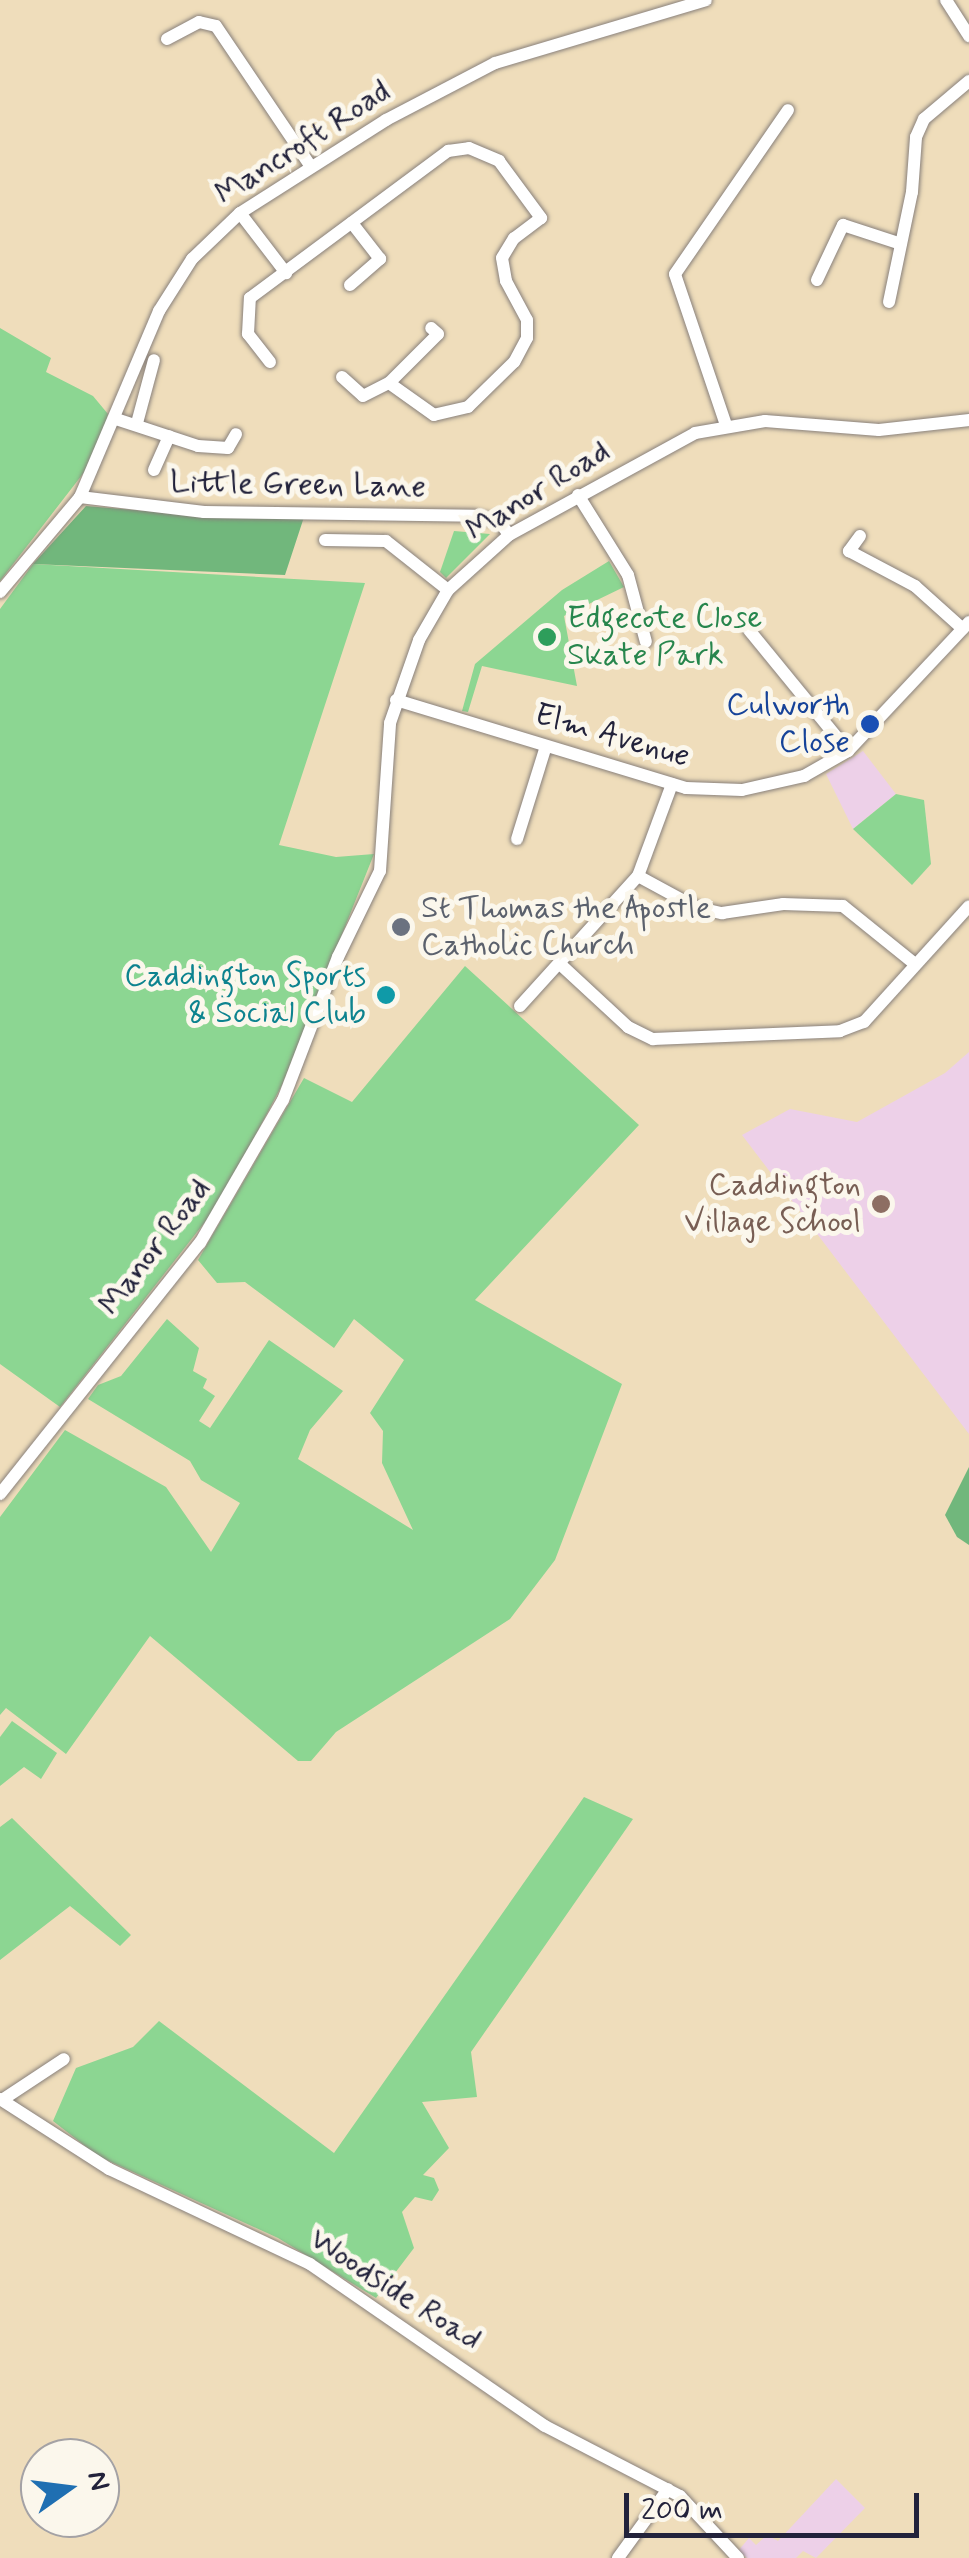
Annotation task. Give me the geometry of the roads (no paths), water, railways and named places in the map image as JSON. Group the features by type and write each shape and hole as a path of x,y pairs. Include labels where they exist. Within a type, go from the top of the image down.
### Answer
{"street":[{"name":"Mancroft Road","path":"0,592 80,497 158,311 192,259 240,213 311,167 495,63 706,0"},
{"path":"946,0 969,36"},
{"path":"167,39 199,22 216,26 311,167"},
{"path":"889,302 924,119 969,81"},
{"path":"726,426 675,274 788,110"},
{"path":"270,362 248,334 244,312 250,298 448,151 469,148 499,162 552,232"},
{"path":"240,213 286,272"},
{"path":"541,218 514,238 502,258 506,281 528,330 542,342"},
{"path":"817,280 844,220 898,243"},
{"path":"350,284 381,258 352,224"},
{"path":"389,383 420,410 456,414 514,362 528,330"},
{"path":"342,377 363,396 389,383 438,334"},
{"path":"138,424 154,360"},
{"path":"116,418 230,454 236,434"},
{"name":"Manor Road","path":"0,1494 200,1243 283,1100 383,859 386,750 396,700 419,640 448,590 509,535 666,445 726,426 782,420 880,430 969,420"},
{"path":"154,470 168,436"},
{"path":"578,496 628,575 646,642"},
{"name":"Little Green Lane","path":"80,497 204,512 474,516 499,521 509,535"},
{"path":"860,536 849,551 915,586 966,625"},
{"path":"325,540 386,541 448,590"},
{"name":"Elm Avenue","path":"396,700 672,784 722,792 762,787 804,776 848,751 966,625"},
{"path":"749,630 848,751"},
{"path":"517,839 546,746"},
{"path":"520,1006 638,876 672,784"},
{"path":"638,876 695,907 722,913 783,904 843,906 916,964"},
{"path":"560,964 628,1027 652,1039 684,1041 840,1032 864,1022 969,906"},
{"path":"1,2100 64,2060"},
{"name":"Woodside Road","path":"1,2100 109,2169 310,2264 544,2426 668,2488 738,2558"},
{"path":"618,2558 668,2488"}],"place":[{"name":"Edgecote Close Skate Park","path":"547,637"},
{"name":"Culworth Close","path":"870,724"},
{"name":"St Thomas the Apostle Catholic Church","path":"401,927"},
{"name":"Caddington Sports & Social Club","path":"386,995"},
{"name":"Caddington Village School","path":"881,1204"}]}
